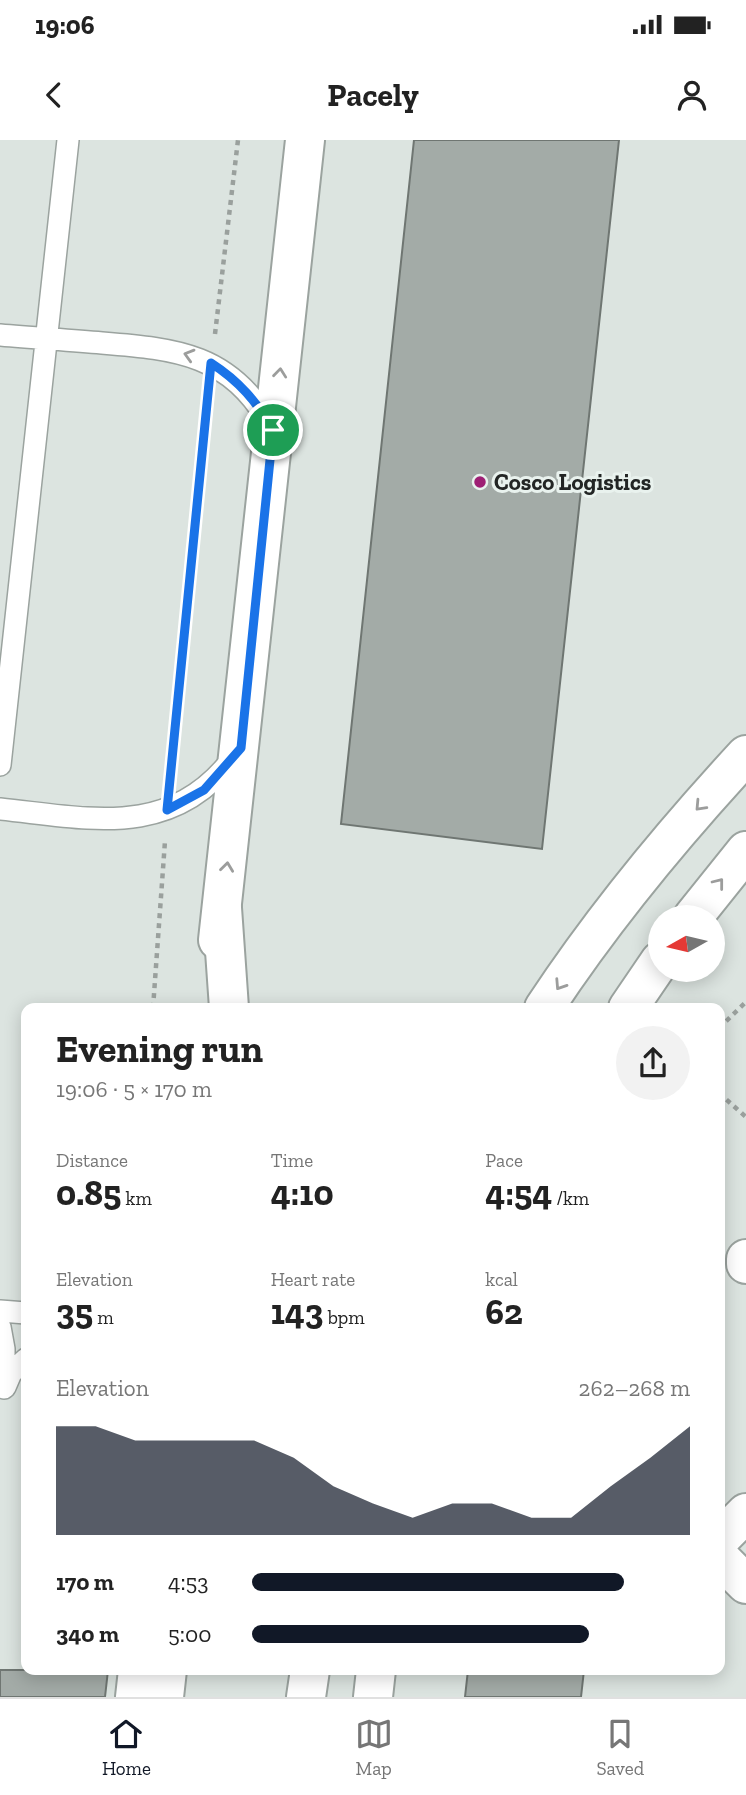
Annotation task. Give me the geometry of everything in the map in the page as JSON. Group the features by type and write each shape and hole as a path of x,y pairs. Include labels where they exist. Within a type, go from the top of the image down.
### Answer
{"street":[{"path":"212,1003 305,140"},
{"path":"548,1003 624,895 678,829 746,755"},
{"path":"702,905 746,851"},
{"path":"222,908 229,1003"},
{"path":"631,1003 648,979"},
{"path":"725,1534 746,1513"},
{"path":"725,1563 746,1584"},
{"path":"135,1697 137,1675"},
{"path":"164,1697 166,1675"},
{"path":"306,1697 309,1675"},
{"path":"373,1697 375,1675"}],"lane":[{"path":"0,765 68,140"},
{"path":"0,335 155,347 193,355 211,363 240,385 259,405 273,430"},
{"path":"0,809 108,820 143,817 167,810 204,790 241,748"},
{"path":"0,1311 21,1313"},
{"path":"0,1327 4,1349 4,1388 11,1373 21,1364"}],"path":[{"path":"153,1003 167,810 211,363 238,140"},
{"path":"725,1022 746,1002"},
{"path":"725,1098 746,1117"}],"building":[{"name":"Cosco Logistics","path":"414,140 619,140 542,849 341,824"},
{"path":"0,1670 21,1670 21,1675 107,1675 105,1697 0,1697"},
{"path":"467,1675 583,1675 581,1697 465,1697"}],"place":[{"name":"Cosco Logistics","path":"480,482"}],"route":[{"path":"211,363 240,385 259,405 273,430 241,748 204,790 167,810 211,363"}]}
